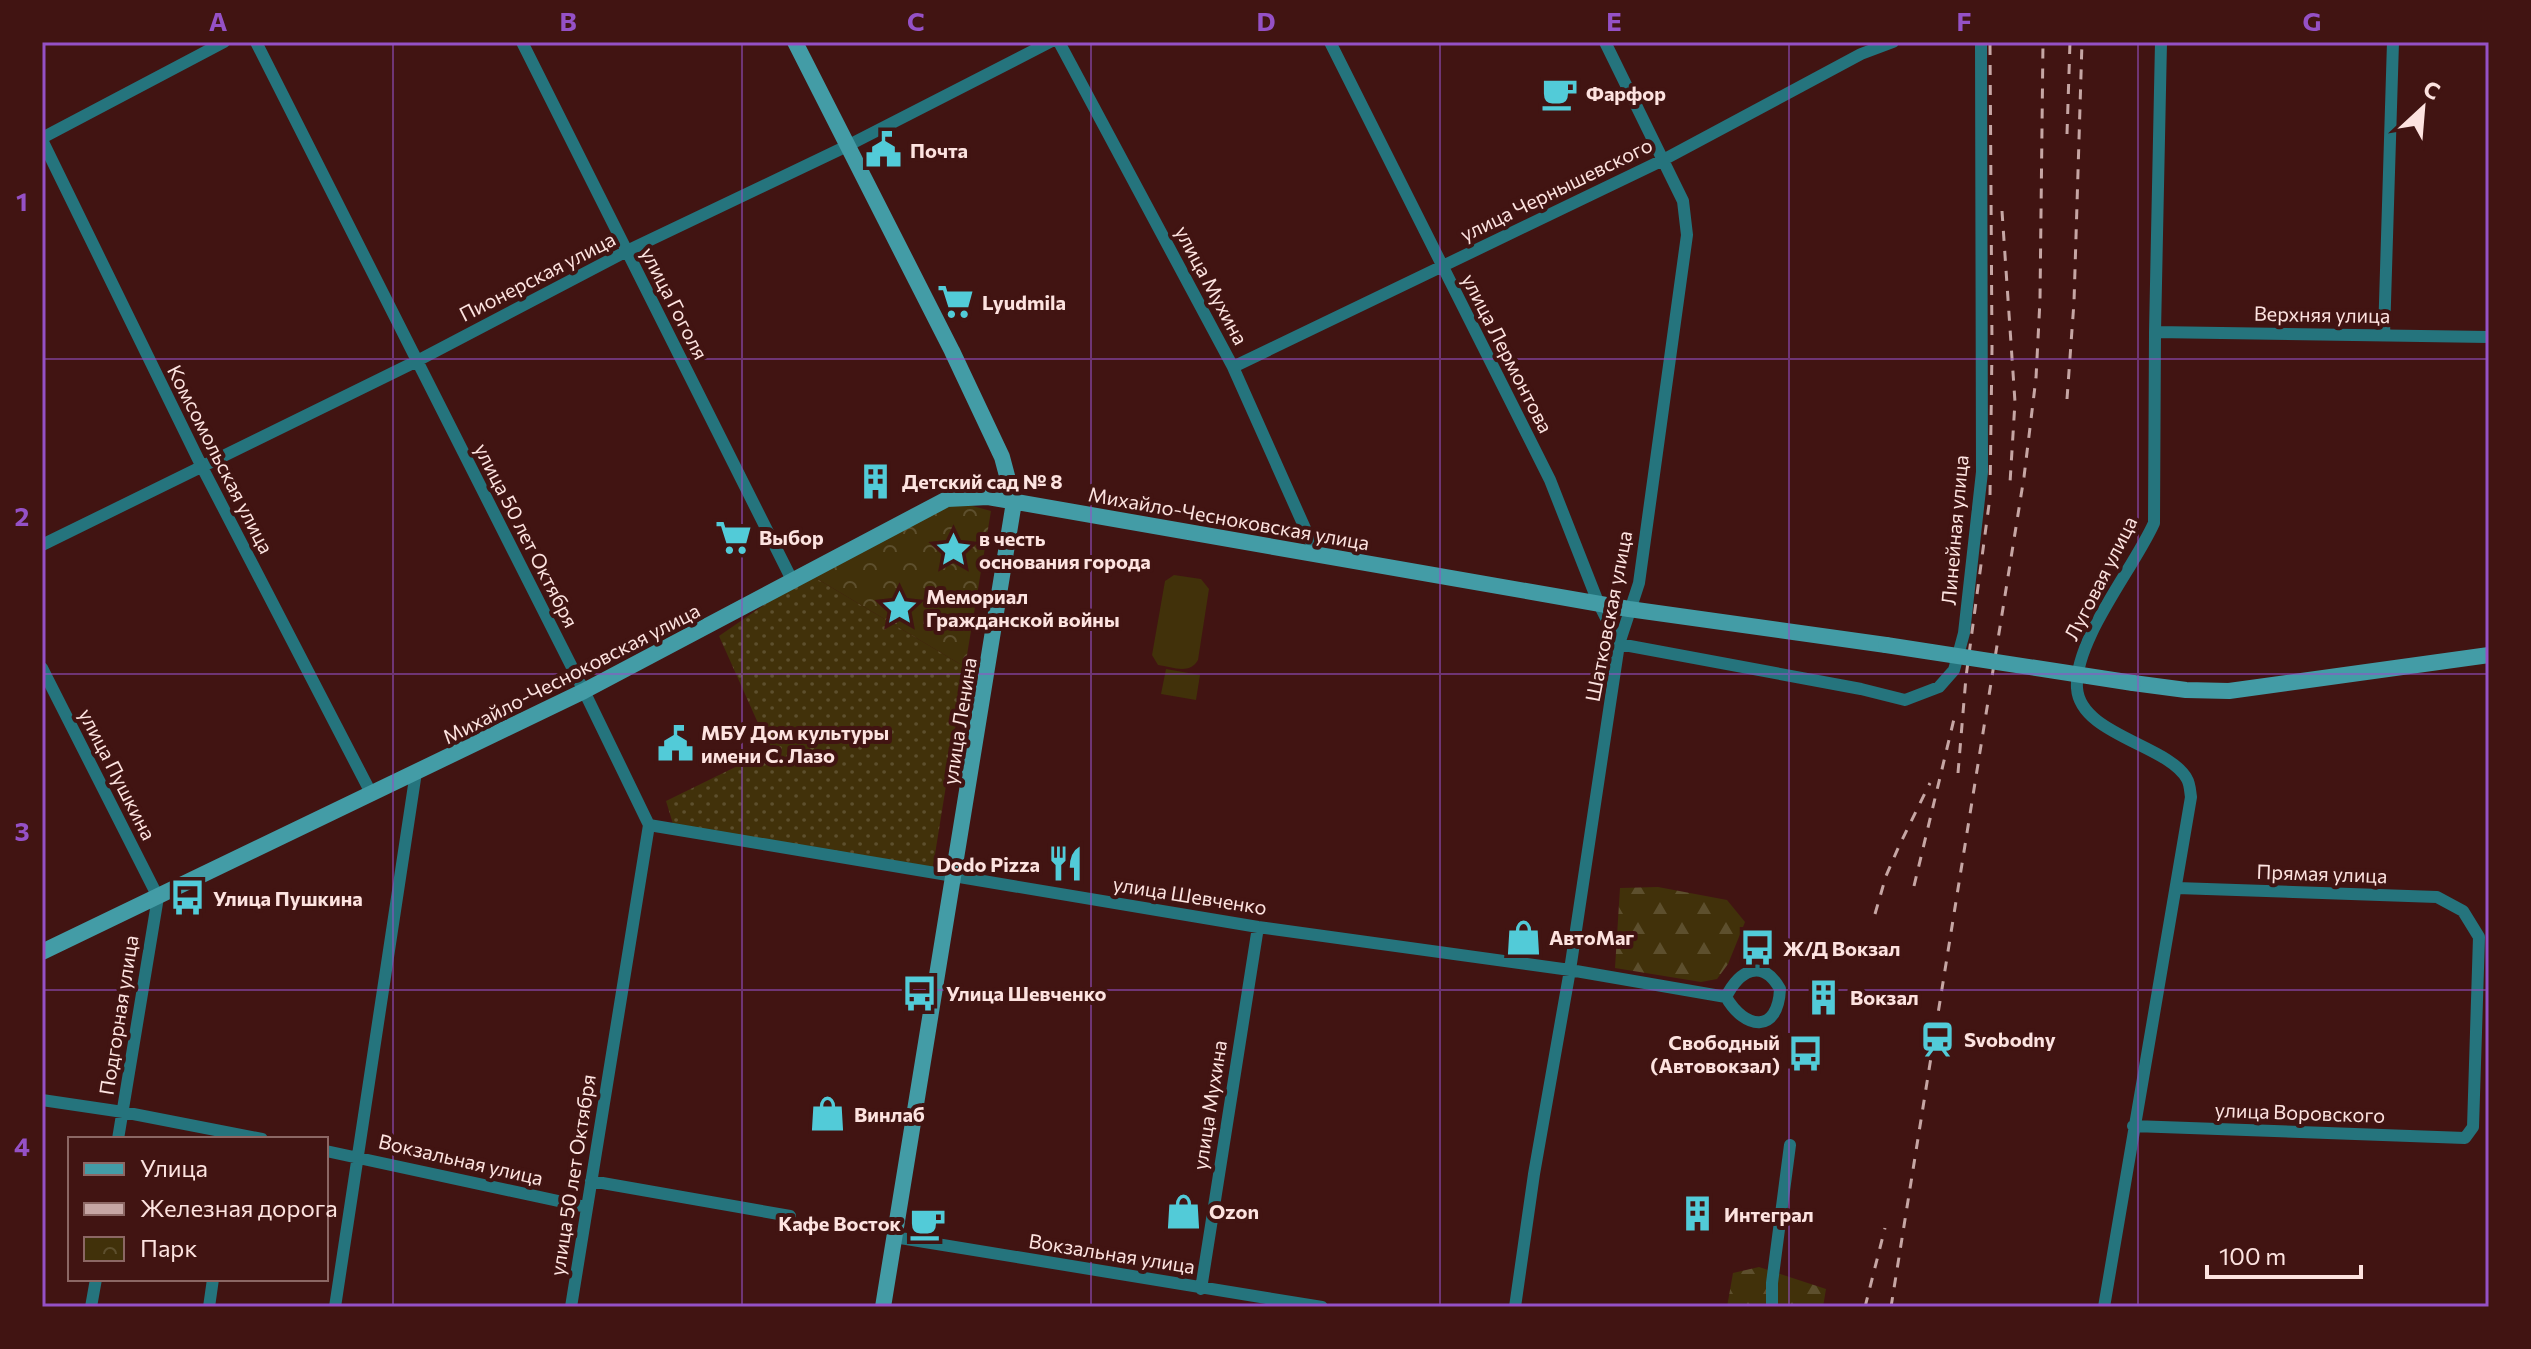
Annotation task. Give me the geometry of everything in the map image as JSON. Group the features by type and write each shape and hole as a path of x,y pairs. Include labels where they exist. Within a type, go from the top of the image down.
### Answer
{"main road":[{"name":"улица Ленина","path":"795,42 958,364 1002,457 1014,502 883,1307"},
{"name":"Михайло-Чесноковская улица","path":"42,952 584,691 947,499 988,497 1629,609 2186,690 2229,691 2489,655"}],"street":[{"path":"42,139 224,42"},
{"name":"улица 50 лет Октября","path":"256,42 649,825 571,1307"},
{"name":"улица Гоголя","path":"522,42 793,582"},
{"name":"Пионерская улица","path":"42,545 417,361 627,251 847,146 1050,42"},
{"name":"улица Мухина","path":"1059,42 1233,367 1316,553"},
{"name":"улица Лермонтова","path":"1330,42 1550,480 1598,602 1619,644"},
{"name":"Шатковская улица","path":"1515,1307 1619,644 1639,583 1687,235 1683,201 1605,42"},
{"name":"улица Чернышевского","path":"1233,367 1663,160 1875,46 1893,42"},
{"name":"Линейная улица","path":"1619,644 1905,700 1939,687 1954,670 1966,618 1982,472 1981,42"},
{"name":"Луговая улица","path":"2104,1307 2191,797 2188,780 2174,763 2097,721 2077,690 2083,653 2154,523 2161,42"},
{"path":"2384,335 2393,42"},
{"name":"Комсомольская улица","path":"42,139 202,467 371,793"},
{"name":"Верхняя улица","path":"2155,332 2489,337"},
{"name":"улица Пушкина","path":"42,668 158,897"},
{"path":"335,1307 416,772"},
{"name":"улица Шевченко","path":"649,825 1258,927 1570,970 1726,997"},
{"name":"Прямая улица","path":"2177,888 2437,897 2463,911 2479,937 2473,1127 2465,1138"},
{"name":"Подгорная улица","path":"118,1137 158,897"},
{"name":"улица Мухина","path":"1201,1289 1258,927"},
{"path":"1747,971 1761,971 1775,980 1780,989 1775,1012 1768,1021 1758,1023 1745,1019 1733,1009 1726,997 1738,976 1747,971"},
{"path":"42,1100 123,1112 235,1137"},
{"name":"улица Воровского","path":"2133,1126 2465,1138"},
{"path":"1772,1307 1772,1283 1790,1145"},
{"name":"Вокзальная улица","path":"328,1151 586,1207"},
{"path":"591,1181 790,1216"},
{"name":"Вокзальная улица","path":"894,1237 1322,1307"},
{"path":"91,1307 96,1281"},
{"path":"209,1307 213,1281"}],"green space":[{"path":"947,499 991,511 965,667 809,574"},
{"path":"809,574 965,667 932,873 673,824 666,801 770,750 719,636"},
{"path":"1174,575 1201,579 1209,589 1198,660 1186,669 1158,665 1152,655 1165,581"},
{"path":"1166,669 1200,675 1196,700 1161,694"},
{"path":"1658,887 1727,900 1745,922 1728,964 1717,979 1701,982 1615,968 1620,888"},
{"path":"1759,1267 1826,1289 1823,1307 1727,1307 1733,1273"}],"railway":[{"path":"1958,773 1966,677 1990,497 1990,42"},
{"path":"1891,1307 2024,477 2036,378 2043,42"},
{"path":"2067,134 2070,42"},
{"path":"2067,399 2074,302 2082,42"},
{"path":"2002,211 2015,402 2010,483"},
{"path":"1914,886 1954,719"},
{"path":"1875,914 1886,876 1930,783"},
{"path":"1865,1307 1885,1228"}],"place":[{"name":"Фарфор","path":"1560,93"},
{"name":"Почта","path":"884,150"},
{"name":"Lyudmila","path":"956,302"},
{"name":"Детский сад № 8","path":"876,481"},
{"name":"Выбор","path":"733,537"},
{"name":"в честь основания города","path":"953,549"},
{"name":"Мемориал Гражданской войны","path":"900,607"},
{"name":"МБУ Дом культуры имени С. Лазо","path":"675,744"},
{"name":"Dodo Pizza","path":"1066,864"},
{"name":"Улица Пушкина","path":"187,898"},
{"name":"АвтоМаг","path":"1523,937"},
{"name":"Ж/Д Вокзал","path":"1757,948"},
{"name":"Улица Шевченко","path":"920,993"},
{"name":"Вокзал","path":"1824,997"},
{"name":"Svobodny","path":"1938,1039"},
{"name":"Свободный (Автовокзал)","path":"1806,1054"},
{"name":"Винлаб","path":"828,1114"},
{"name":"Ozon","path":"1183,1211"},
{"name":"Интеграл","path":"1698,1214"},
{"name":"Кафе Восток","path":"927,1223"}]}
